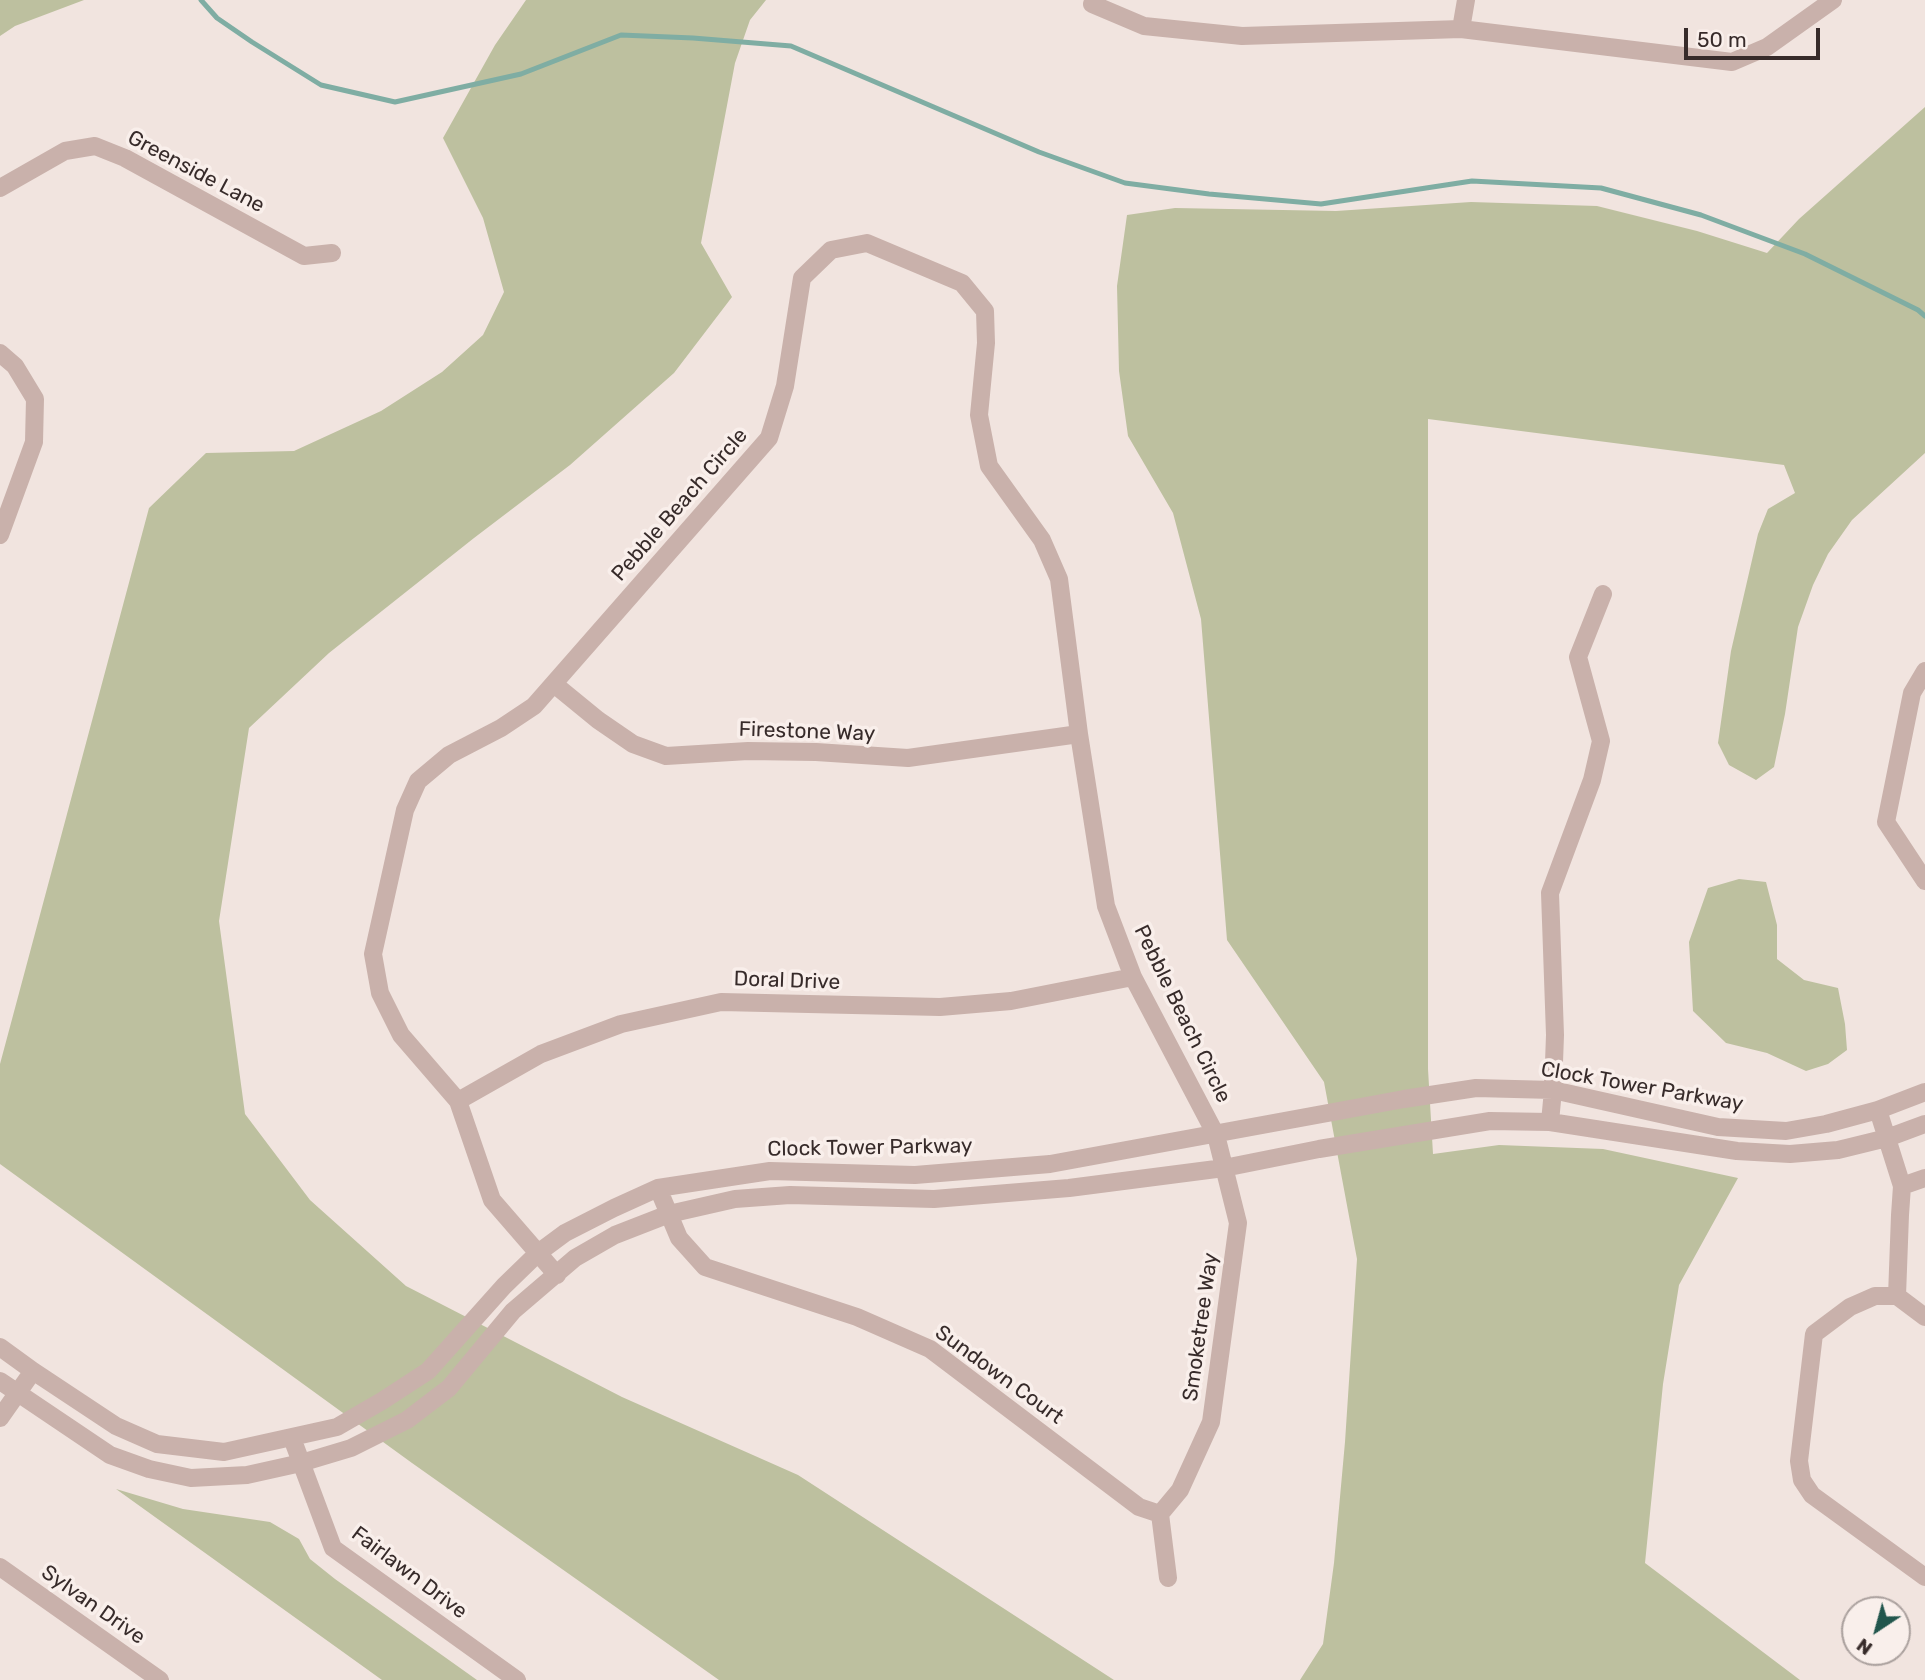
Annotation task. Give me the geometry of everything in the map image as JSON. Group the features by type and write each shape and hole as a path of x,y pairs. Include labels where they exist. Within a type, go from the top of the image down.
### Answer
{"street":[{"path":"1461,29 1466,0"},
{"path":"1093,4 1144,26 1242,36 1461,29 1732,62 1767,47 1833,0"},
{"name":"Greenside Lane","path":"0,188 65,151 95,146 125,158 304,256 332,253"},
{"name":"Pebble Beach Circle","path":"557,1275 492,1200 458,1101 401,1035 380,993 373,954 405,810 418,781 449,755 534,706 769,438 785,386 802,278 831,250 867,243 962,283 985,312 986,343 979,415 989,466 1042,540 1059,579 1079,734 1106,906 1133,977 1216,1135"},
{"path":"0,353 15,366 35,399 34,442 0,535"},
{"path":"1550,1122 1555,1035 1550,894 1592,780 1601,741 1578,657 1603,594"},
{"path":"1925,671 1912,693 1886,822 1925,881"},
{"name":"Firestone Way","path":"554,684 633,744 666,756 748,751 908,758 1079,734"},
{"name":"Doral Drive","path":"458,1101 541,1054 609,1028 721,1002 940,1007 1011,1001 1133,977"},
{"name":"Clock Tower Parkway","path":"0,1347 116,1426 157,1444 223,1452 337,1427 382,1401 428,1371 504,1286 538,1253 565,1233 658,1188 770,1171 915,1175 1050,1164 1476,1088 1553,1090 1718,1128 1786,1131 1878,1110 1925,1092"},
{"path":"1878,1110 1902,1185 1897,1296"},
{"path":"0,1381 110,1455 149,1469 191,1478 247,1475 302,1463 351,1448 407,1420 449,1388 513,1311 575,1258 615,1235 669,1214 735,1199 790,1195 934,1199 1069,1188 1224,1168 1319,1149 1490,1121 1550,1122 1737,1151 1790,1154 1838,1150 1887,1138 1925,1124"},
{"name":"Smoketree Way","path":"1160,1514 1180,1490 1211,1422 1238,1223 1216,1135"},
{"path":"1902,1185 1925,1178"},
{"name":"Sundown Court","path":"658,1188 679,1238 705,1267 858,1317 930,1349 1139,1507 1160,1514"},
{"path":"1925,1317 1897,1296 1875,1296 1850,1307 1814,1334 1799,1461 1802,1480 1812,1495 1925,1577"},
{"path":"0,1418 33,1371"},
{"name":"Fairlawn Drive","path":"292,1438 333,1548 517,1680"},
{"path":"1160,1514 1168,1578"},
{"name":"Sylvan Drive","path":"0,1567 160,1680"}],"green space":[{"path":"0,0 84,0 15,26 0,36"},
{"path":"526,0 766,0 750,20 735,63 701,243 732,297 674,373 570,465 329,653 249,728 219,921 245,1114 310,1200 406,1286 622,1397 798,1475 1114,1680 719,1680 412,1463 0,1164 0,1064 149,508 206,453 294,451 381,411 442,372 483,335 504,292 483,218 443,138 495,45"},
{"path":"1925,107 1925,453 1852,520 1828,554 1798,627 1774,767 1756,780 1729,765 1718,743 1731,651 1758,534 1768,509 1795,493 1784,465 1428,419 1428,1069 1433,1154 1499,1145 1603,1149 1738,1178 1679,1285 1663,1384 1645,1563 1800,1680 1300,1680 1323,1644 1334,1563 1357,1259 1324,1082 1227,940 1201,619 1173,513 1128,436 1119,371 1117,286 1127,215 1175,208 1336,211 1471,202 1597,206 1697,231 1767,253 1799,219"},
{"path":"1739,879 1766,882 1777,925 1777,959 1804,980 1838,988 1847,1050 1828,1064 1806,1071 1767,1053 1726,1043 1693,1011 1689,942 1708,888"},
{"path":"116,1489 183,1509 270,1522 299,1539 310,1559 335,1579 477,1680 382,1680"}],"waterway":[{"path":"201,0 217,18 321,85 395,102 521,74 621,35 693,38 791,46 1039,152 1125,183 1321,204 1472,181 1601,188 1701,215 1805,254 1918,310 1925,316"}]}
